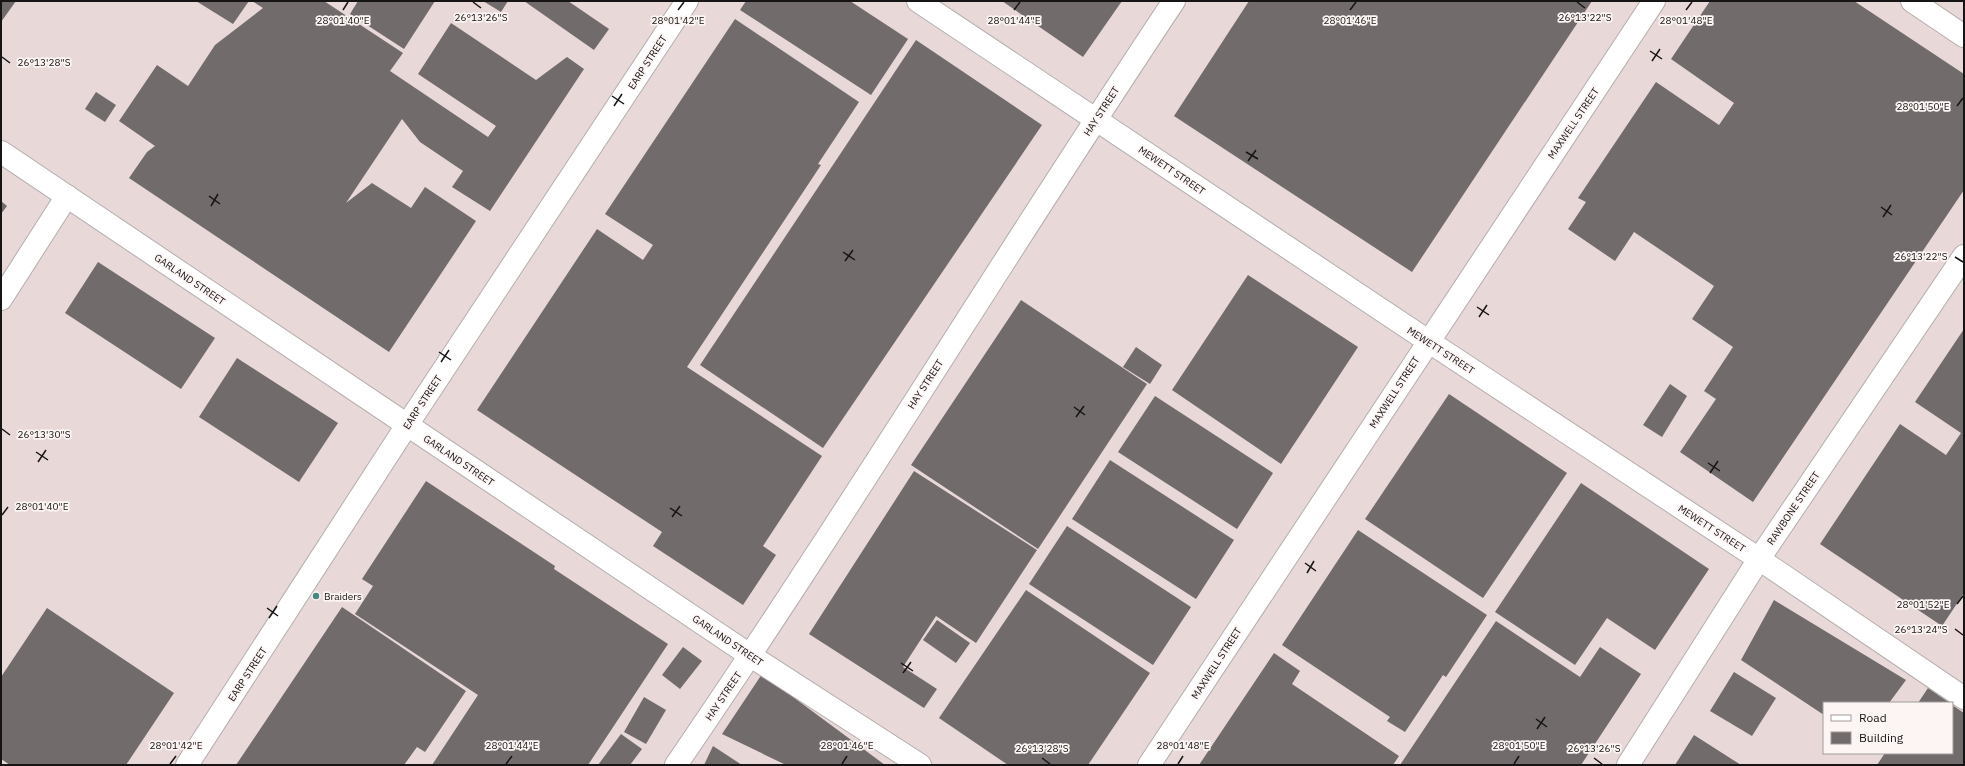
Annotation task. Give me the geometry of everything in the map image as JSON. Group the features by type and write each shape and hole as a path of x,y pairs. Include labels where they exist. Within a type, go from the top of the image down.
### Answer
{"street":[{"name":"EARP STREET","path":"187,765 407,425 687,1"},
{"name":"MEWETT STREET","path":"918,1 1096,118 1428,341 1759,559 1964,698"},
{"name":"HAY STREET","path":"676,765 751,656 1096,118 1174,1"},
{"name":"MAXWELL STREET","path":"1149,765 1654,1"},
{"path":"1912,1 1964,36"},
{"name":"GARLAND STREET","path":"1,152 751,656 920,765"},
{"path":"1,299 68,196"},
{"name":"RAWBONE STREET","path":"1628,765 1759,559 1964,256"}],"shaded area":[{"path":"1,1 1964,1 1964,765 1,765"}],"building":[{"path":"1,1 16,1 1,22"},
{"path":"196,1 249,1 233,24"},
{"path":"252,1 324,1 403,53 390,71 488,137 496,126 418,74 451,23 536,80 567,57 584,69 490,211 452,187 463,171 420,142 402,119 346,203 372,183 411,208 425,187 476,221 389,352 129,178 147,152 155,146 119,121 157,65 188,86 215,45 263,8"},
{"path":"358,1 435,1 404,49 350,14"},
{"path":"483,1 508,1 501,12"},
{"path":"524,1 568,1 609,29 594,50"},
{"path":"746,1 850,1 908,39 871,95 740,10"},
{"path":"1002,1 1122,1 1083,57"},
{"path":"1249,1 1592,1 1412,272 1174,116"},
{"path":"1710,1 1854,1 1964,74 1964,190 1753,502 1680,452 1716,399 1704,391 1733,347 1692,319 1714,286 1634,232 1615,261 1568,229 1586,202 1578,198 1656,82 1719,125 1734,103 1671,59"},
{"path":"735,19 859,102 818,164 821,165 687,367 822,456 763,546 776,555 743,605 653,546 662,532 477,410 597,229 643,260 653,245 605,214"},
{"path":"916,40 1042,125 823,448 700,365"},
{"path":"96,92 116,105 105,122 85,109"},
{"path":"1,201 7,206 1,214"},
{"path":"98,262 215,338 181,389 65,313"},
{"path":"1248,275 1358,347 1281,464 1172,390"},
{"path":"1021,300 1147,384 1038,549 911,465"},
{"path":"1964,329 1964,593 1942,626 1820,544 1900,424 1946,455 1961,433 1915,402"},
{"path":"1136,347 1162,365 1150,384 1123,367"},
{"path":"237,358 338,423 299,482 199,417"},
{"path":"1670,384 1687,396 1662,437 1643,425"},
{"path":"1449,394 1567,473 1483,598 1365,519"},
{"path":"1155,396 1273,473 1237,529 1118,452"},
{"path":"1110,460 1234,540 1196,599 1072,519"},
{"path":"914,471 1037,550 976,643 936,616 903,667 937,689 924,708 809,634"},
{"path":"426,481 555,566 554,569 668,644 588,765 432,765 478,695 355,614 373,586 362,579"},
{"path":"1581,483 1709,569 1655,650 1607,618 1575,665 1495,612"},
{"path":"1067,526 1191,607 1153,665 1029,584"},
{"path":"1358,530 1487,615 1446,677 1443,675 1405,732 1387,721 1390,717 1282,645"},
{"path":"1026,590 1150,673 1088,765 1008,765 939,718"},
{"path":"1774,600 1906,680 1890,702 1823,702 1823,714 1741,660"},
{"path":"342,607 466,691 425,752 417,747 404,765 236,765"},
{"path":"47,608 174,693 126,765 10,765 1,759 1,677"},
{"path":"937,620 970,643 956,663 923,640"},
{"path":"1496,621 1580,677 1600,647 1641,674 1581,765 1400,765"},
{"path":"683,647 702,661 680,689 662,675"},
{"path":"1274,653 1300,671 1292,684 1399,756 1393,765 1199,765"},
{"path":"1734,672 1776,698 1752,736 1710,711"},
{"path":"762,674 885,765 786,765 722,734"},
{"path":"1928,688 1949,702 1919,702"},
{"path":"644,697 666,710 646,744 624,732"},
{"path":"1953,706 1964,713 1964,765 1877,765 1884,754 1953,754"},
{"path":"621,734 642,749 630,765 598,765"},
{"path":"1694,735 1741,765 1675,765"},
{"path":"713,746 742,765 704,765"}],"place":[{"name":"Braiders","path":"316,596"}]}
